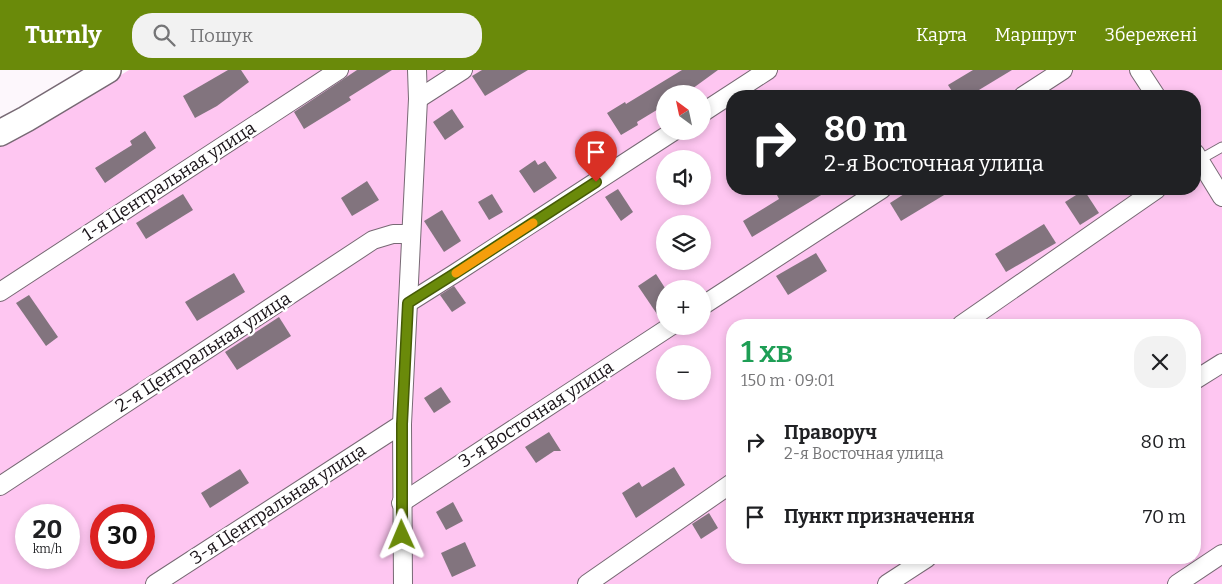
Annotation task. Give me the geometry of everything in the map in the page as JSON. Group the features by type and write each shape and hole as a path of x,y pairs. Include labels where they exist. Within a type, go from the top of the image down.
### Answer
{"main road":[{"path":"0,133 108,70"}],"street":[{"name":"1-я Центральная улица","path":"0,292 339,70"},
{"path":"403,584 402,424 418,99 417,70"},
{"path":"418,99 463,70"},
{"path":"737,90 768,70"},
{"path":"1032,90 1064,70"},
{"path":"1138,70 1152,90"},
{"path":"711,107 726,97"},
{"path":"408,303 660,140"},
{"path":"1201,166 1222,197"},
{"path":"711,300 873,195"},
{"path":"970,319 1148,195"},
{"name":"2-я Центральная улица","path":"0,486 373,240 393,234 412,234"},
{"name":"3-я Восточная улица","path":"401,503 657,335"},
{"path":"1201,376 1222,363"},
{"name":"3-я Центральная улица","path":"155,584 402,424"},
{"path":"587,584 726,487"},
{"path":"1177,584 1222,554"},
{"path":"887,584 918,564"}],"lane":[{"path":"1201,157 1222,147"}],"shaded area":[{"path":"129,70 1222,70 1222,584 0,584 0,141 67,109"}],"building":[{"path":"228,70 241,70 249,82 217,106 195,118 183,96"},
{"path":"357,70 392,70 349,97 351,100 304,129 294,112"},
{"path":"482,70 528,70 485,96 472,76"},
{"path":"682,70 718,70 697,85 657,85"},
{"path":"973,70 1012,70 979,90 951,90 948,85"},
{"path":"656,86 656,110 637,122 638,125 621,135 607,113 625,102 626,104"},
{"path":"452,109 464,127 445,140 433,122"},
{"path":"145,131 156,148 105,183 95,168 132,145 130,141"},
{"path":"535,160 538,165 545,161 557,178 534,193 519,171"},
{"path":"367,181 379,200 352,216 341,198"},
{"path":"618,189 633,212 621,221 605,197"},
{"path":"183,194 193,210 146,239 136,223"},
{"path":"492,194 503,212 489,220 478,202"},
{"path":"777,195 821,195 752,237 743,221 779,199"},
{"path":"903,195 944,195 901,221 890,203"},
{"path":"1076,195 1087,195 1099,213 1080,225 1065,202"},
{"path":"442,210 461,241 444,252 424,221"},
{"path":"1044,224 1056,243 1006,272 995,254"},
{"path":"816,253 827,271 788,295 776,276"},
{"path":"234,273 245,292 197,321 185,302"},
{"path":"656,274 660,280 656,280 656,313 638,286"},
{"path":"454,286 466,303 452,312 440,295"},
{"path":"29,295 58,337 46,346 16,303"},
{"path":"279,317 291,336 237,370 225,352"},
{"path":"441,387 451,402 434,413 424,398"},
{"path":"549,432 561,451 554,451 536,463 525,447"},
{"path":"674,467 685,485 636,518 622,493 639,482 642,487"},
{"path":"240,469 249,483 210,508 201,493"},
{"path":"453,502 463,521 446,530 436,512"},
{"path":"709,513 718,528 701,539 692,524"},
{"path":"465,542 476,566 452,577 441,553"}],"slow traffic":[{"path":"456,273 533,223"}],"route":[{"path":"402,535 402,424 408,303 596,182"}]}
